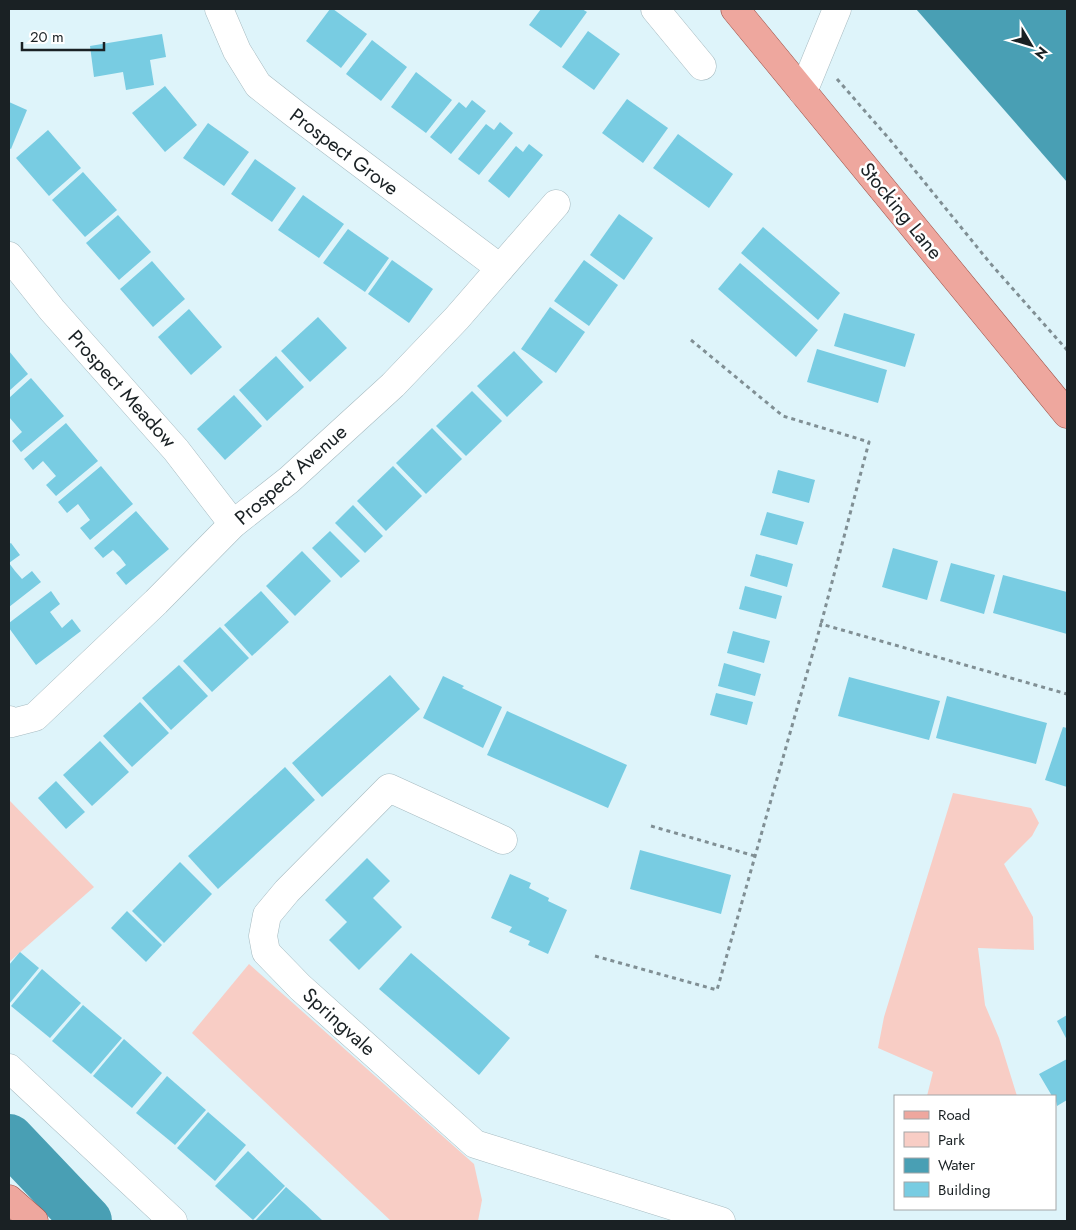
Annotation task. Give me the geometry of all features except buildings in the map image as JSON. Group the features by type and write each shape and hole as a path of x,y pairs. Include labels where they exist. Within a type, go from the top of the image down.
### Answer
{"main road":[{"name":"Stocking Lane","path":"735,9 1067,414"},
{"path":"9,1199 34,1221"}],"street":[{"name":"Prospect Grove","path":"219,9 237,51 258,85 500,268"},
{"path":"655,9 702,66"},
{"path":"803,92 837,9"},
{"name":"Prospect Avenue","path":"9,720 12,723 35,717 156,602 233,524 289,480 392,386 457,318 556,204"},
{"name":"Prospect Meadow","path":"9,256 52,310 176,450 233,524"},
{"name":"Springvale","path":"503,840 389,788 287,891 267,915 263,936 266,952 300,987 475,1144 721,1221"},
{"path":"9,1068 173,1221"}],"path":[{"path":"818,57 892,141 990,263 1067,350"},
{"path":"595,956 717,990 821,624 869,442 783,416 691,340"},
{"path":"821,624 1067,694"},
{"path":"651,826 755,856"}],"green space":[{"path":"953,793 1031,808 1039,823 1032,836 1004,864 1033,917 1034,950 978,948 985,1005 999,1038 1017,1095 927,1095 933,1072 878,1048 884,1017"},
{"path":"9,800 94,887 9,962"},
{"path":"249,964 474,1164 482,1200 478,1221 391,1221 192,1033"}],"water":[{"path":"916,9 1067,9 1067,182"}],"waterway":[{"path":"9,1139 87,1221"}]}
